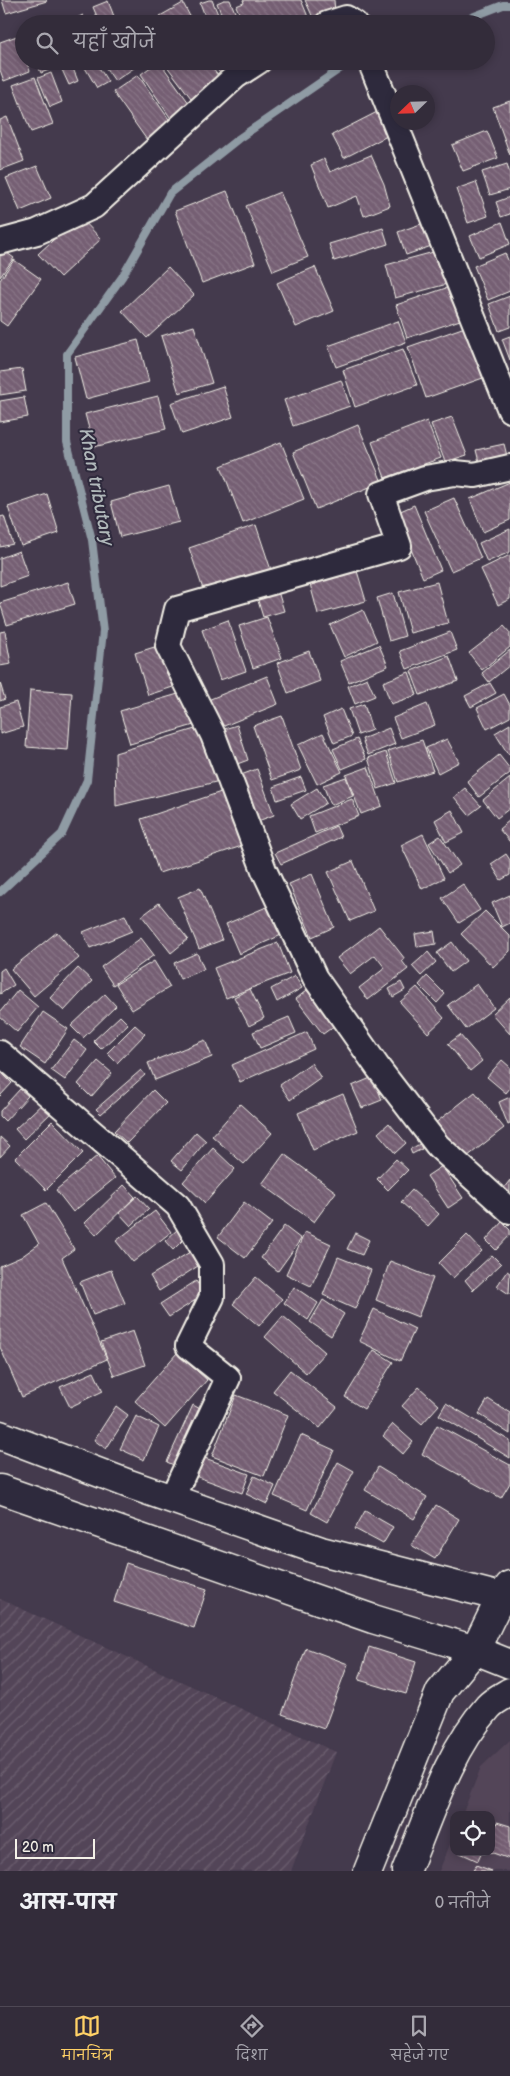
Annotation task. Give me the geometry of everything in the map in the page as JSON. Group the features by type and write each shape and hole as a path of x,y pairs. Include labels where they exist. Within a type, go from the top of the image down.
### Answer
{"main road":[{"path":"0,1435 321,1551 507,1594 476,1650 440,1692 368,1871"},
{"path":"0,1489 373,1619 476,1650 510,1664"},
{"path":"406,1871 446,1773 469,1732 489,1705 510,1692"}],"street":[{"path":"0,242 37,232 94,206 236,76 245,70"},
{"path":"373,70 510,410"},
{"path":"510,467 475,475 455,473 426,478 381,494 399,546 177,609 168,646 213,735 264,870 315,978 379,1069 438,1146 510,1211"},
{"path":"0,1053 178,1206 212,1264 212,1297 188,1346 228,1378 172,1498"}],"shaded area":[{"path":"0,1599 336,1752 291,1871 0,1871"},
{"path":"510,1740 510,1871 439,1871 450,1845 450,1856 495,1856 495,1811 464,1811 481,1767"}],"building":[{"path":"2,0 46,0 47,1 6,13"},
{"path":"212,0 218,15 205,15 200,3"},
{"path":"230,0 236,15 222,15 217,3"},
{"path":"243,0 301,0 307,15 240,15 236,6 244,3"},
{"path":"305,0 334,0 335,13 331,15 312,15"},
{"path":"108,1 113,15 96,15 93,7"},
{"path":"183,3 189,15 162,15"},
{"path":"15,37 15,70 30,71 4,81 0,70 0,42"},
{"path":"62,70 74,70 78,81 69,85"},
{"path":"86,70 101,70 108,82 97,88"},
{"path":"107,70 131,70 115,81"},
{"path":"147,70 165,70 194,110 174,123 141,74"},
{"path":"170,70 214,70 225,85 197,106"},
{"path":"218,70 239,70 225,80"},
{"path":"51,73 62,102 50,107 38,78"},
{"path":"138,75 173,125 149,143 113,92"},
{"path":"35,77 53,124 31,132 13,85"},
{"path":"510,101 510,155 493,107"},
{"path":"383,109 390,122 390,130 395,132 344,158 332,135"},
{"path":"7,117 24,161 0,170 0,120"},
{"path":"487,131 498,158 463,171 452,145"},
{"path":"371,155 384,184 390,206 364,216 357,196 328,208 311,165 324,159 330,172"},
{"path":"507,164 510,174 510,189 490,195 482,172"},
{"path":"37,166 51,198 20,211 6,178"},
{"path":"476,182 488,216 468,223 456,189"},
{"path":"227,191 255,263 202,283 175,211"},
{"path":"280,192 308,257 273,271 246,206"},
{"path":"510,197 510,214 501,217 496,202"},
{"path":"79,216 101,239 60,277 38,254"},
{"path":"432,220 440,243 406,255 398,232"},
{"path":"502,222 510,244 479,257 470,236"},
{"path":"383,228 388,244 334,261 329,244"},
{"path":"0,248 14,258 0,277"},
{"path":"441,250 451,283 395,298 386,265"},
{"path":"505,253 510,265 510,291 488,300 474,266"},
{"path":"14,260 41,279 7,326 0,321 0,280"},
{"path":"168,267 194,295 147,338 122,311"},
{"path":"315,267 334,311 296,327 277,283"},
{"path":"452,286 463,319 407,338 396,305"},
{"path":"510,296 510,327 499,331 489,304"},
{"path":"398,321 406,342 336,367 328,346"},
{"path":"194,326 212,383 179,393 161,336"},
{"path":"465,327 483,378 426,398 408,347"},
{"path":"510,336 510,360 502,339"},
{"path":"138,340 149,382 86,399 75,357"},
{"path":"403,349 417,385 355,407 343,370"},
{"path":"22,369 26,391 0,395 0,372"},
{"path":"341,380 350,406 293,426 284,400"},
{"path":"223,386 233,417 182,434 171,403"},
{"path":"158,396 166,429 94,447 85,414"},
{"path":"24,397 28,417 0,422 0,401"},
{"path":"452,417 467,455 445,462 431,424"},
{"path":"427,421 441,458 385,478 372,442"},
{"path":"358,425 382,482 316,509 293,452"},
{"path":"281,442 304,499 243,523 221,466"},
{"path":"504,444 509,464 481,470 476,450"},
{"path":"510,482 510,520 483,532 470,499"},
{"path":"169,486 179,522 120,537 111,502"},
{"path":"47,494 59,533 21,546 8,507"},
{"path":"454,498 481,558 451,571 424,511"},
{"path":"414,505 441,570 423,578 396,513"},
{"path":"4,516 13,544 0,547 0,517"},
{"path":"256,525 272,573 205,595 189,548"},
{"path":"510,529 510,552 487,562 479,543"},
{"path":"19,551 28,576 0,586 0,558"},
{"path":"510,555 510,599 498,605 481,569"},
{"path":"357,571 366,601 318,614 310,584"},
{"path":"68,582 75,604 7,625 0,603"},
{"path":"437,582 448,623 410,633 399,592"},
{"path":"276,585 284,611 263,617 255,591"},
{"path":"393,593 405,636 389,641 377,598"},
{"path":"363,610 377,641 344,657 330,625"},
{"path":"267,617 282,658 253,668 239,626"},
{"path":"228,620 246,671 220,680 202,630"},
{"path":"504,626 510,633 510,647 482,670 469,653"},
{"path":"5,631 11,664 0,666 0,632"},
{"path":"450,632 457,650 407,669 400,651"},
{"path":"161,645 173,687 148,695 135,653"},
{"path":"379,645 388,666 349,682 340,661"},
{"path":"510,650 510,665 489,682 482,673"},
{"path":"309,651 320,681 288,693 277,663"},
{"path":"449,656 458,681 420,695 411,671"},
{"path":"409,672 417,695 391,704 383,682"},
{"path":"267,676 278,704 219,728 208,700"},
{"path":"367,678 375,696 355,704 348,686"},
{"path":"0,683 5,699 0,701"},
{"path":"490,683 496,693 471,707 465,696"},
{"path":"30,690 72,693 68,750 26,747"},
{"path":"185,692 194,725 130,744 120,711"},
{"path":"504,694 510,705 510,717 487,729 477,708"},
{"path":"16,702 23,727 0,734 0,707"},
{"path":"364,704 372,730 358,735 349,709"},
{"path":"427,704 435,725 401,738 393,718"},
{"path":"341,709 352,736 334,743 323,717"},
{"path":"282,716 301,770 272,780 253,726"},
{"path":"510,724 510,753 508,754 495,733"},
{"path":"237,725 248,760 229,767 218,731"},
{"path":"205,726 224,780 116,806 115,753"},
{"path":"389,728 395,744 368,755 362,739"},
{"path":"323,733 342,772 317,784 298,745"},
{"path":"357,739 366,759 342,769 333,749"},
{"path":"447,739 459,762 438,773 426,748"},
{"path":"422,740 433,771 398,782 388,751"},
{"path":"386,752 396,783 378,789 368,758"},
{"path":"499,755 510,769 510,773 479,797 467,781"},
{"path":"368,767 382,806 361,814 346,775"},
{"path":"257,769 274,815 258,821 241,775"},
{"path":"301,777 306,790 277,800 273,787"},
{"path":"346,777 353,796 331,805 323,785"},
{"path":"510,778 510,808 497,818 483,800"},
{"path":"317,788 326,803 300,819 291,804"},
{"path":"465,788 481,806 469,815 454,797"},
{"path":"224,791 242,846 159,873 141,819"},
{"path":"352,799 359,816 315,833 309,816"},
{"path":"452,810 464,833 446,842 435,820"},
{"path":"510,820 510,842 499,829"},
{"path":"336,826 341,837 281,864 275,853"},
{"path":"423,834 444,878 422,889 401,845"},
{"path":"440,836 460,865 448,873 429,843"},
{"path":"506,854 510,860 510,875 501,880 491,864"},
{"path":"353,861 374,911 350,921 328,872"},
{"path":"312,874 334,927 312,937 289,884"},
{"path":"463,884 480,910 459,923 442,898"},
{"path":"200,888 222,940 199,949 178,897"},
{"path":"510,895 510,923 502,927 492,903"},
{"path":"159,903 188,939 171,953 142,916"},
{"path":"276,903 288,932 239,954 226,924"},
{"path":"485,911 510,936 510,951 493,967 461,934"},
{"path":"125,915 132,931 90,948 83,932"},
{"path":"379,926 405,959 402,961 408,969 368,1000 359,988 385,968 375,955 350,974 337,958"},
{"path":"434,931 436,944 417,947 415,934"},
{"path":"57,932 79,958 34,996 11,969"},
{"path":"141,938 154,955 113,985 101,967"},
{"path":"452,942 466,961 451,972 437,953"},
{"path":"278,943 290,973 226,998 214,968"},
{"path":"428,952 436,962 421,976 412,966"},
{"path":"197,953 204,969 180,979 174,963"},
{"path":"154,961 170,987 132,1010 116,984"},
{"path":"4,968 14,985 0,994 0,971"},
{"path":"78,968 92,981 64,1011 50,998"},
{"path":"295,976 302,988 277,1002 271,989"},
{"path":"427,976 445,994 437,1003 419,985"},
{"path":"401,982 405,990 393,997 389,989"},
{"path":"477,984 494,1008 466,1029 448,1005"},
{"path":"417,987 444,1018 428,1033 400,1002"},
{"path":"250,989 264,1018 249,1026 234,997"},
{"path":"18,990 38,1007 17,1032 0,1017 0,1012"},
{"path":"307,990 334,1026 323,1034 296,999"},
{"path":"105,994 116,1006 83,1038 71,1026"},
{"path":"510,997 510,1034 492,1014"},
{"path":"43,1012 68,1029 45,1064 20,1047"},
{"path":"120,1016 128,1024 101,1049 93,1041"},
{"path":"289,1017 296,1033 260,1048 253,1032"},
{"path":"135,1025 145,1034 117,1063 107,1053"},
{"path":"307,1032 314,1049 240,1082 232,1065"},
{"path":"460,1035 482,1061 470,1071 448,1044"},
{"path":"74,1040 87,1050 65,1080 51,1070"},
{"path":"205,1040 212,1057 155,1080 148,1063"},
{"path":"502,1060 510,1067 510,1088 506,1093 487,1077"},
{"path":"98,1061 112,1073 91,1097 78,1084"},
{"path":"311,1063 321,1078 290,1100 280,1085"},
{"path":"141,1070 145,1075 101,1114 96,1109"},
{"path":"1,1072 12,1083 0,1096 0,1074"},
{"path":"373,1077 382,1100 362,1108 352,1086"},
{"path":"20,1089 28,1096 5,1121 0,1116 0,1111"},
{"path":"153,1090 166,1103 127,1143 114,1131"},
{"path":"475,1092 504,1128 463,1160 434,1124"},
{"path":"343,1094 358,1131 313,1150 298,1113"},
{"path":"510,1097 510,1124 508,1125 499,1102"},
{"path":"45,1101 54,1110 24,1139 15,1129"},
{"path":"240,1104 272,1133 244,1164 212,1136"},
{"path":"52,1121 83,1153 46,1190 15,1158"},
{"path":"389,1123 406,1143 395,1153 378,1133"},
{"path":"196,1132 206,1141 182,1170 171,1161"},
{"path":"0,1137 10,1146 0,1157"},
{"path":"420,1144 422,1149 412,1154 410,1149"},
{"path":"213,1148 235,1169 205,1203 183,1182"},
{"path":"284,1154 336,1192 314,1222 262,1184"},
{"path":"97,1156 115,1178 73,1212 56,1190"},
{"path":"396,1159 408,1170 388,1190 377,1179"},
{"path":"442,1166 463,1198 448,1208 427,1176"},
{"path":"510,1180 510,1201 500,1193"},
{"path":"124,1185 135,1197 96,1235 85,1223"},
{"path":"412,1190 439,1214 428,1226 401,1202"},
{"path":"137,1196 149,1209 131,1226 119,1213"},
{"path":"244,1202 272,1223 245,1258 218,1237"},
{"path":"46,1203 74,1249 62,1258 107,1359 22,1397 0,1347 0,1266 21,1257 39,1244 23,1215"},
{"path":"155,1211 171,1232 133,1262 116,1241"},
{"path":"502,1222 510,1230 510,1235 496,1250 486,1240"},
{"path":"284,1226 301,1239 278,1271 261,1258"},
{"path":"179,1228 187,1236 173,1250 165,1241"},
{"path":"305,1232 331,1244 311,1286 286,1274"},
{"path":"355,1233 369,1240 362,1255 347,1249"},
{"path":"467,1235 482,1251 453,1278 439,1263"},
{"path":"190,1252 198,1266 159,1291 150,1276"},
{"path":"492,1255 501,1264 473,1290 465,1280"},
{"path":"338,1257 371,1270 355,1309 323,1295"},
{"path":"390,1261 433,1278 418,1317 376,1300"},
{"path":"111,1270 125,1303 93,1315 80,1282"},
{"path":"507,1271 510,1273 509,1294 497,1286"},
{"path":"256,1277 282,1299 259,1326 233,1304"},
{"path":"196,1281 205,1294 169,1317 160,1304"},
{"path":"294,1287 318,1303 308,1320 284,1303"},
{"path":"323,1300 344,1314 331,1336 310,1322"},
{"path":"374,1309 415,1329 400,1361 359,1341"},
{"path":"283,1316 325,1352 306,1373 265,1337"},
{"path":"133,1331 145,1365 114,1376 101,1342"},
{"path":"374,1350 393,1362 364,1409 345,1397"},
{"path":"177,1353 207,1380 165,1428 135,1401"},
{"path":"290,1370 337,1407 320,1428 273,1391"},
{"path":"94,1372 103,1391 70,1407 60,1387"},
{"path":"419,1387 439,1405 422,1424 402,1406"},
{"path":"236,1395 288,1415 264,1476 212,1456"},
{"path":"488,1399 510,1413 510,1434 479,1414"},
{"path":"446,1403 510,1441 510,1458 439,1415"},
{"path":"193,1405 204,1411 178,1467 167,1462"},
{"path":"116,1406 128,1415 106,1449 94,1440"},
{"path":"136,1416 159,1427 144,1460 120,1449"},
{"path":"393,1424 413,1442 403,1454 383,1436"},
{"path":"437,1425 510,1465 510,1483 501,1498 422,1454"},
{"path":"301,1435 334,1450 307,1510 274,1496"},
{"path":"202,1457 249,1474 242,1493 195,1476"},
{"path":"338,1462 354,1471 327,1522 311,1513"},
{"path":"378,1467 427,1497 414,1519 365,1490"},
{"path":"254,1476 275,1486 267,1504 246,1494"},
{"path":"436,1505 459,1519 435,1559 411,1545"},
{"path":"365,1511 393,1527 383,1544 355,1529"},
{"path":"126,1563 207,1589 194,1628 114,1602"},
{"path":"369,1647 416,1662 406,1694 359,1680"},
{"path":"306,1648 348,1664 324,1729 282,1714"},
{"path":"497,1822 510,1826 510,1859 495,1854 495,1828"},
{"path":"467,1856 480,1856 478,1861"},
{"path":"476,1865 492,1871 473,1871"}],"waterway":[{"name":"Khan tributary","path":"477,15 503,5 510,5"},
{"name":"Khan tributary","path":"0,892 62,834 87,780 103,631 92,540 67,442 67,354 122,277 170,193 238,139 338,70"}]}
